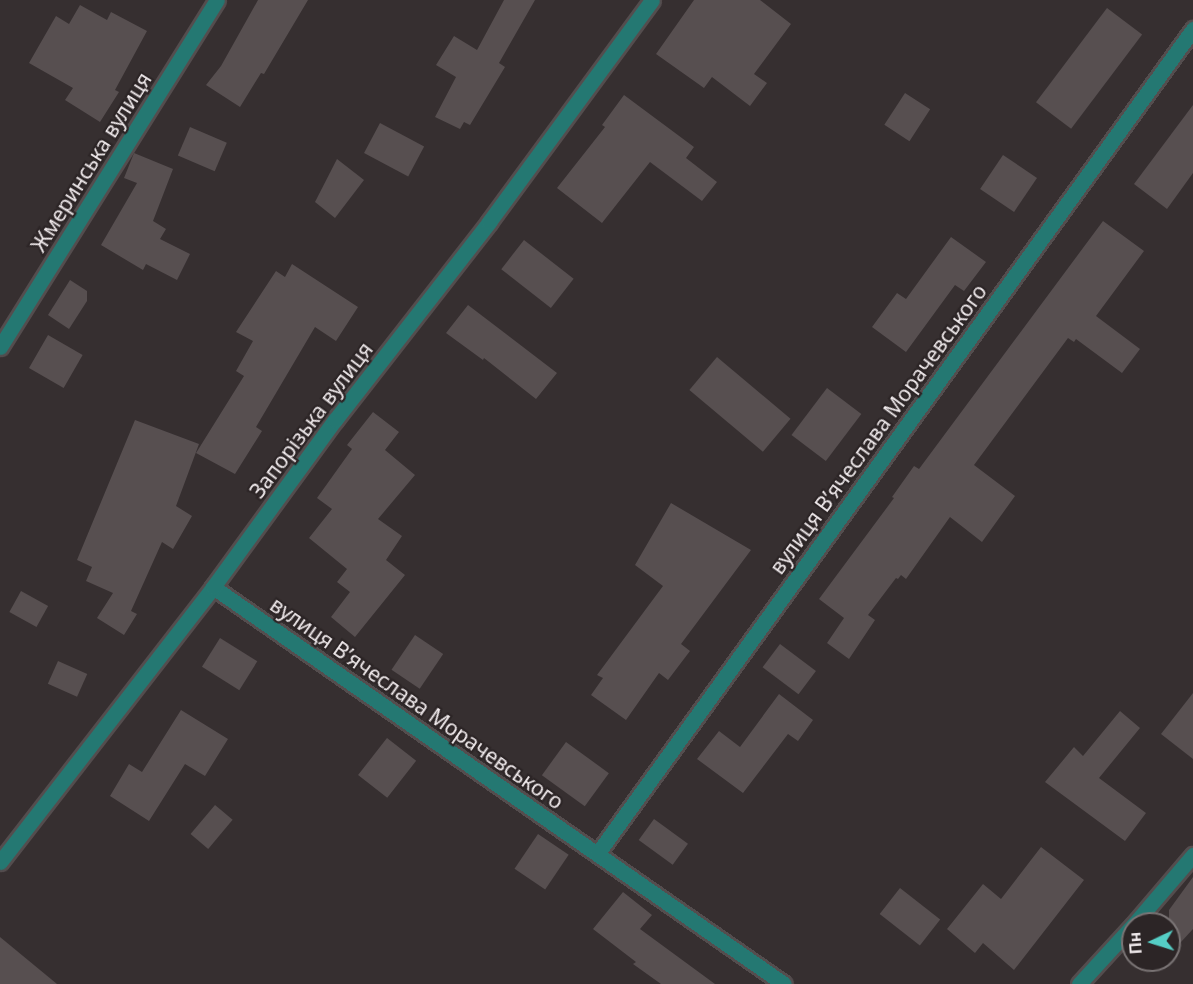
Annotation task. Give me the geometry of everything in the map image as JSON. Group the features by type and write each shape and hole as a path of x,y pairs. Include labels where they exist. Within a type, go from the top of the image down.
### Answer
{"street":[{"name":"Жмеринська вулиця","path":"0,347 217,0"},
{"name":"Запорізька вулиця","path":"0,862 213,587 335,420 489,222 652,0"},
{"name":"вулиця В’ячеслава Морачевського","path":"597,854 1193,29"},
{"name":"вулиця В’ячеслава Морачевського","path":"213,587 784,984"},
{"path":"1143,912 1193,855"},
{"path":"1079,984 1121,937"}],"building":[{"path":"258,0 308,0 264,74 261,73 240,107 206,85 221,66"},
{"path":"504,0 535,0 499,63 505,67 470,125 464,122 460,129 435,117 456,77 436,65 454,36 477,50"},
{"path":"694,0 760,0 791,24 754,74 767,83 750,106 712,77 704,88 656,54"},
{"path":"80,5 107,20 111,12 147,31 115,90 119,92 100,122 65,100 73,88 29,63 56,16 69,24"},
{"path":"1107,8 1142,34 1071,129 1036,102"},
{"path":"905,93 930,109 909,141 884,125"},
{"path":"624,95 694,147 686,158 717,182 702,201 650,162 602,223 557,188 605,127 602,125"},
{"path":"1193,105 1193,173 1167,209 1134,184"},
{"path":"380,123 424,146 408,176 364,153"},
{"path":"190,127 227,143 215,171 178,156"},
{"path":"134,153 173,169 153,221 166,229 160,239 190,254 177,280 146,264 143,270 101,245 137,183 124,178"},
{"path":"1003,155 1037,178 1014,212 980,189"},
{"path":"337,159 364,180 335,218 315,202"},
{"path":"1103,221 1144,251 1096,316 1140,349 1122,373 1076,339 1074,342 1068,338 974,465 1015,496 982,542 950,517 906,579 901,575 898,579 896,578 868,615 875,620 849,659 827,643 844,618 819,599 894,498 892,497 914,466 919,469"},
{"path":"951,237 986,262 964,291 955,285 906,352 872,327 897,293 906,299"},
{"path":"524,240 574,279 551,308 501,269"},
{"path":"292,264 358,307 336,341 315,327 256,427 262,431 235,474 196,453 244,376 236,371 253,341 236,332 276,271 285,277"},
{"path":"70,280 87,291 87,301 69,329 48,315"},
{"path":"468,305 557,373 536,399 484,358 483,360 446,333"},
{"path":"48,335 83,355 64,388 29,368"},
{"path":"717,357 791,419 763,452 689,390"},
{"path":"827,388 861,414 826,461 791,435"},
{"path":"373,412 399,432 385,450 415,475 378,519 402,536 386,560 405,575 355,637 331,617 350,592 337,582 347,569 309,538 332,509 317,498 352,449 347,445"},
{"path":"135,420 199,444 176,506 192,516 173,549 162,542 131,611 137,614 124,635 97,618 113,593 86,581 92,567 77,560"},
{"path":"671,503 751,550 681,644 690,651 668,680 659,673 626,720 591,695 603,678 597,675 663,586 635,565"},
{"path":"21,591 48,606 36,627 9,612"},
{"path":"415,635 443,654 420,689 392,670"},
{"path":"220,638 257,661 239,690 202,667"},
{"path":"780,644 816,671 798,694 763,667"},
{"path":"58,661 87,674 77,697 48,684"},
{"path":"1193,693 1193,759 1161,734"},
{"path":"779,694 813,720 798,741 788,734 743,793 697,759 719,731 740,747"},
{"path":"181,710 228,739 205,776 185,764 149,821 110,796 129,764 142,772"},
{"path":"1120,711 1140,728 1099,778 1146,813 1125,841 1045,782 1074,747 1083,756"},
{"path":"387,738 416,761 387,798 358,775"},
{"path":"566,742 609,773 585,806 542,775"},
{"path":"215,805 233,820 208,849 191,834"},
{"path":"654,819 688,844 673,865 639,840"},
{"path":"538,834 569,855 545,890 515,869"},
{"path":"1041,847 1084,880 1014,970 983,943 975,953 947,929 983,884 1001,899"},
{"path":"1193,877 1193,929 1181,942 1181,912 1169,912"},
{"path":"900,888 940,919 920,945 880,914"},
{"path":"623,892 652,915 640,929 715,984 661,984 633,964 636,962 593,929"},
{"path":"0,937 57,984 0,984"}]}
